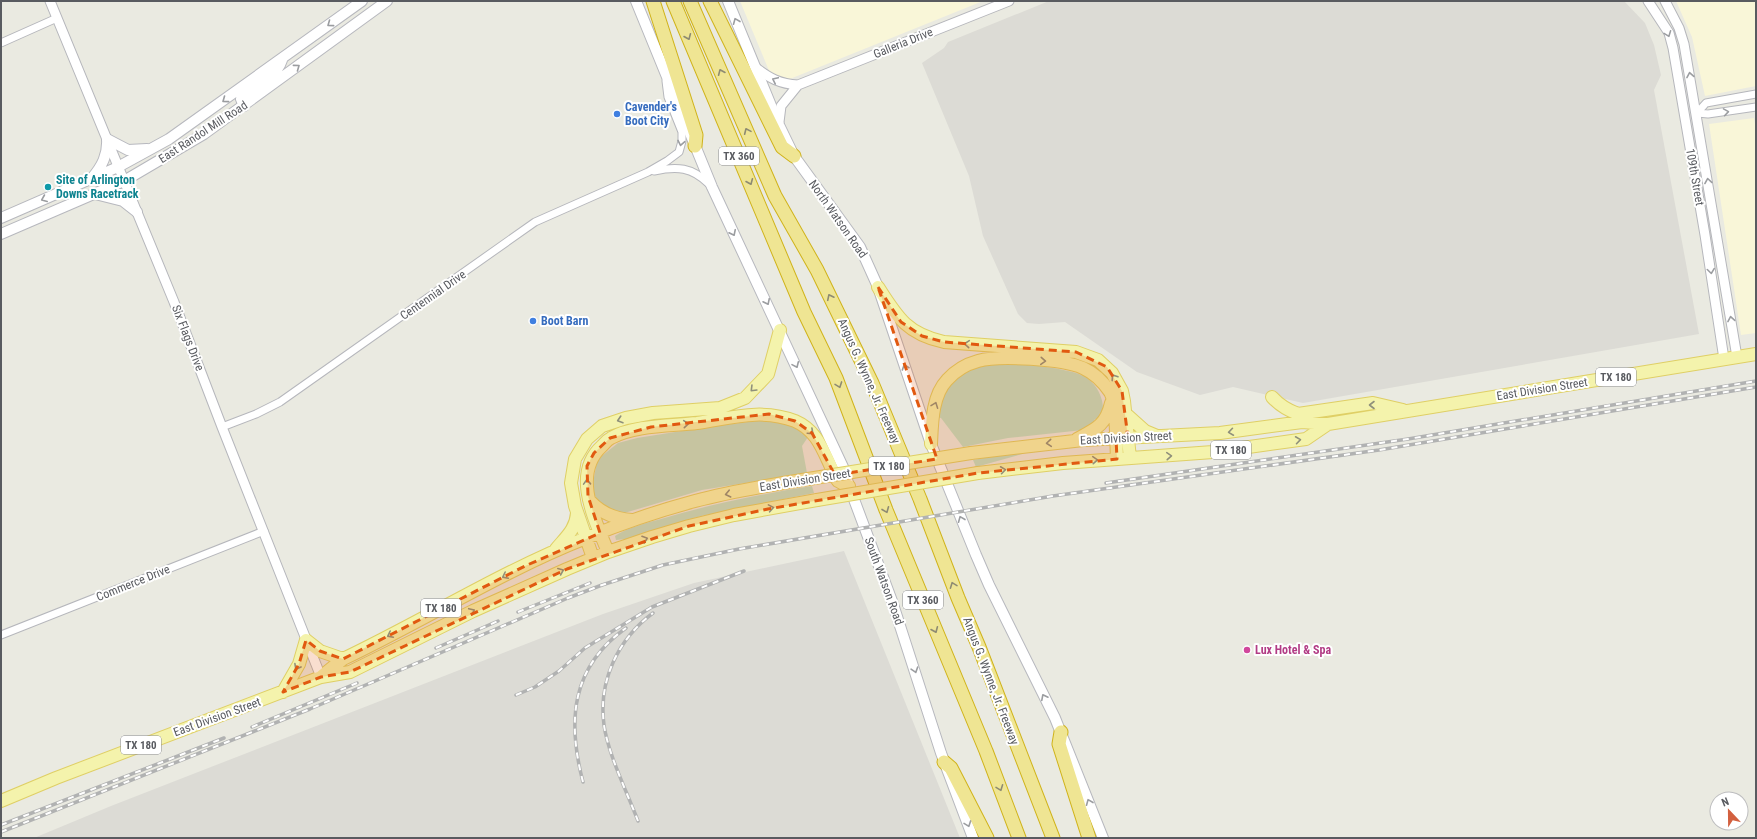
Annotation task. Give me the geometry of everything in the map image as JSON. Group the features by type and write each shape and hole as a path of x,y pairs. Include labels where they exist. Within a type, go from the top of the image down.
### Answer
{"highway":[{"path":"653,1 696,135 695,146"},
{"name":"TX 360","path":"673,1 804,312 836,378 886,510 986,752 1019,838"},
{"name":"Angus G. Wynne, Jr. Freeway","path":"690,1 775,196 817,270 872,383 979,647 1053,838"},
{"path":"710,1 782,147 794,156"},
{"path":"1061,732 1059,744 1089,838"},
{"path":"944,762 951,768 987,838"}],"main road":[{"name":"East Randol Mill Road","path":"1,218 91,179 169,139 362,1"},
{"name":"East Randol Mill Road","path":"1,234 124,181 204,134 387,1"},
{"path":"593,558 577,513 571,482 575,459 587,440 602,426 626,418 653,413 675,413 720,408 745,398 768,374 780,330 712,187 666,79 636,1"},
{"name":"North Watson Road","path":"728,1 779,125 794,156 860,247 878,287 931,444"},
{"path":"244,106 241,99 244,95 275,73 280,67 283,58"},
{"path":"107,139 128,150 153,148"},
{"path":"91,179 104,160 108,150 107,139"},
{"path":"94,194 123,201 137,212"},
{"path":"878,287 901,322 913,331 932,340 1076,352 1093,358 1107,367 1117,380 1122,392 1126,414 1117,459"},
{"name":"South Watson Road","path":"780,330 843,467 892,602 944,762 973,838"},
{"name":"East Division Street","path":"1,801 56,778 283,692 321,676 343,659 465,596 585,538 633,520 696,501 745,490 808,479 971,453 1074,441 1220,433 1302,422 1328,424 1756,354"},
{"path":"1103,838 1061,732 989,585 931,444 932,411 946,380 962,368 977,361 997,358 1049,361 1077,366 1088,371 1100,380 1111,394 1122,438 1130,458"},
{"path":"1272,397 1279,405 1288,411 1298,414 1373,403 1410,411"},
{"path":"1074,441 1097,427 1106,419 1112,398"},
{"path":"608,552 589,500 586,479 588,466 594,453 610,438 650,427 696,423 734,416 769,414 805,426 818,439 837,480 849,486"},
{"path":"1126,414 1144,431 1158,437"},
{"name":"East Division Street","path":"321,676 350,672 473,611 546,577 593,558 652,537 703,523 817,500 978,473 1056,464 1213,452 1306,439 1328,424"},
{"path":"589,500 594,506 613,517 623,520 633,520"},
{"path":"554,553 577,522 577,513"},
{"path":"283,692 299,664 306,640 320,651 343,659"}],"street":[{"name":"Six Flags Drive","path":"50,1 174,302 321,676"},
{"name":"Galleria Drive","path":"798,85 1009,1"},
{"name":"109th Street","path":"1648,1 1669,33 1673,48 1705,235 1724,360"},
{"name":"109th Street","path":"1665,1 1679,28 1684,44 1697,113 1737,357"},
{"path":"1,43 57,18"},
{"path":"755,67 773,80 784,84 798,85"},
{"name":"Centennial Drive","path":"222,427 256,414 280,402 535,222 648,172 679,152 682,141 682,132 668,97 666,79"},
{"path":"779,125 780,106 798,85"},
{"path":"1697,113 1706,103 1756,94"},
{"path":"1697,113 1708,114 1756,107"},
{"name":"Centennial Drive","path":"648,172 666,168 687,169 699,174 712,187"},
{"name":"Commerce Drive","path":"1,635 264,531"}],"highlighted area":[{"path":"878,287 901,322 922,336 944,342 1076,352 1107,367 1122,391 1128,438 1116,438 1117,459 978,473 768,509 689,526 567,569 350,672 321,677 283,692 299,664 306,640 320,651 343,659 525,566 600,533 588,496 587,466 594,453 610,438 651,427 769,414 795,421 812,433 835,475 937,459"}],"shaded area":[{"path":"740,1 983,1 775,85"},
{"path":"1049,1 1624,1 1645,23 1654,45 1661,75 1654,90 1699,334 1303,403 1233,387 1200,395 1137,372 1065,322 1039,324 1027,323 1018,314 983,236 969,176 922,63 944,48 948,42"},
{"path":"1676,1 1756,1 1756,86 1705,96 1692,37"},
{"path":"1754,118 1756,130 1756,333 1741,335 1709,124"},
{"path":"844,551 960,838 34,838 111,806 603,614 694,583"}],"green space":[{"path":"998,362 1044,367 1080,374 1091,381 1100,393 1103,413 1100,413 1098,418 1094,420 1095,422 1090,425 1090,427 1084,428 1083,430 1008,438 963,447 941,418 936,417 937,410 946,389 961,372 974,366"},
{"path":"764,420 788,425 808,437 802,446 807,473 702,490 621,514 601,506 594,494 593,483 597,461 618,443 637,438"},
{"path":"1022,451 1022,454 976,467 973,460"},
{"path":"812,486 814,493 701,516 626,539 616,540 615,536 632,528 680,514 736,500"}],"railway":[{"path":"1106,483 1408,439 1756,381"},
{"path":"1,832 310,709 568,598 663,565 739,549 1053,496 1379,450 1756,387"},
{"path":"516,695 535,687 559,671 585,648 652,607 744,571"},
{"path":"518,612 590,583"},
{"path":"638,821 609,748 604,725 604,693 613,662 621,648 630,635 653,613"},
{"path":"436,648 498,621"},
{"path":"583,782 575,738 575,717 578,697 584,678 594,660 608,643 626,628"},
{"path":"252,727 357,683"},
{"path":"1,825 224,738"}],"place":[{"name":"Cavender's Boot City","path":"617,114"},
{"name":"Site of Arlington Downs Racetrack","path":"48,187"},
{"name":"Boot Barn","path":"533,321"},
{"name":"Lux Hotel & Spa","path":"1247,650"}]}
